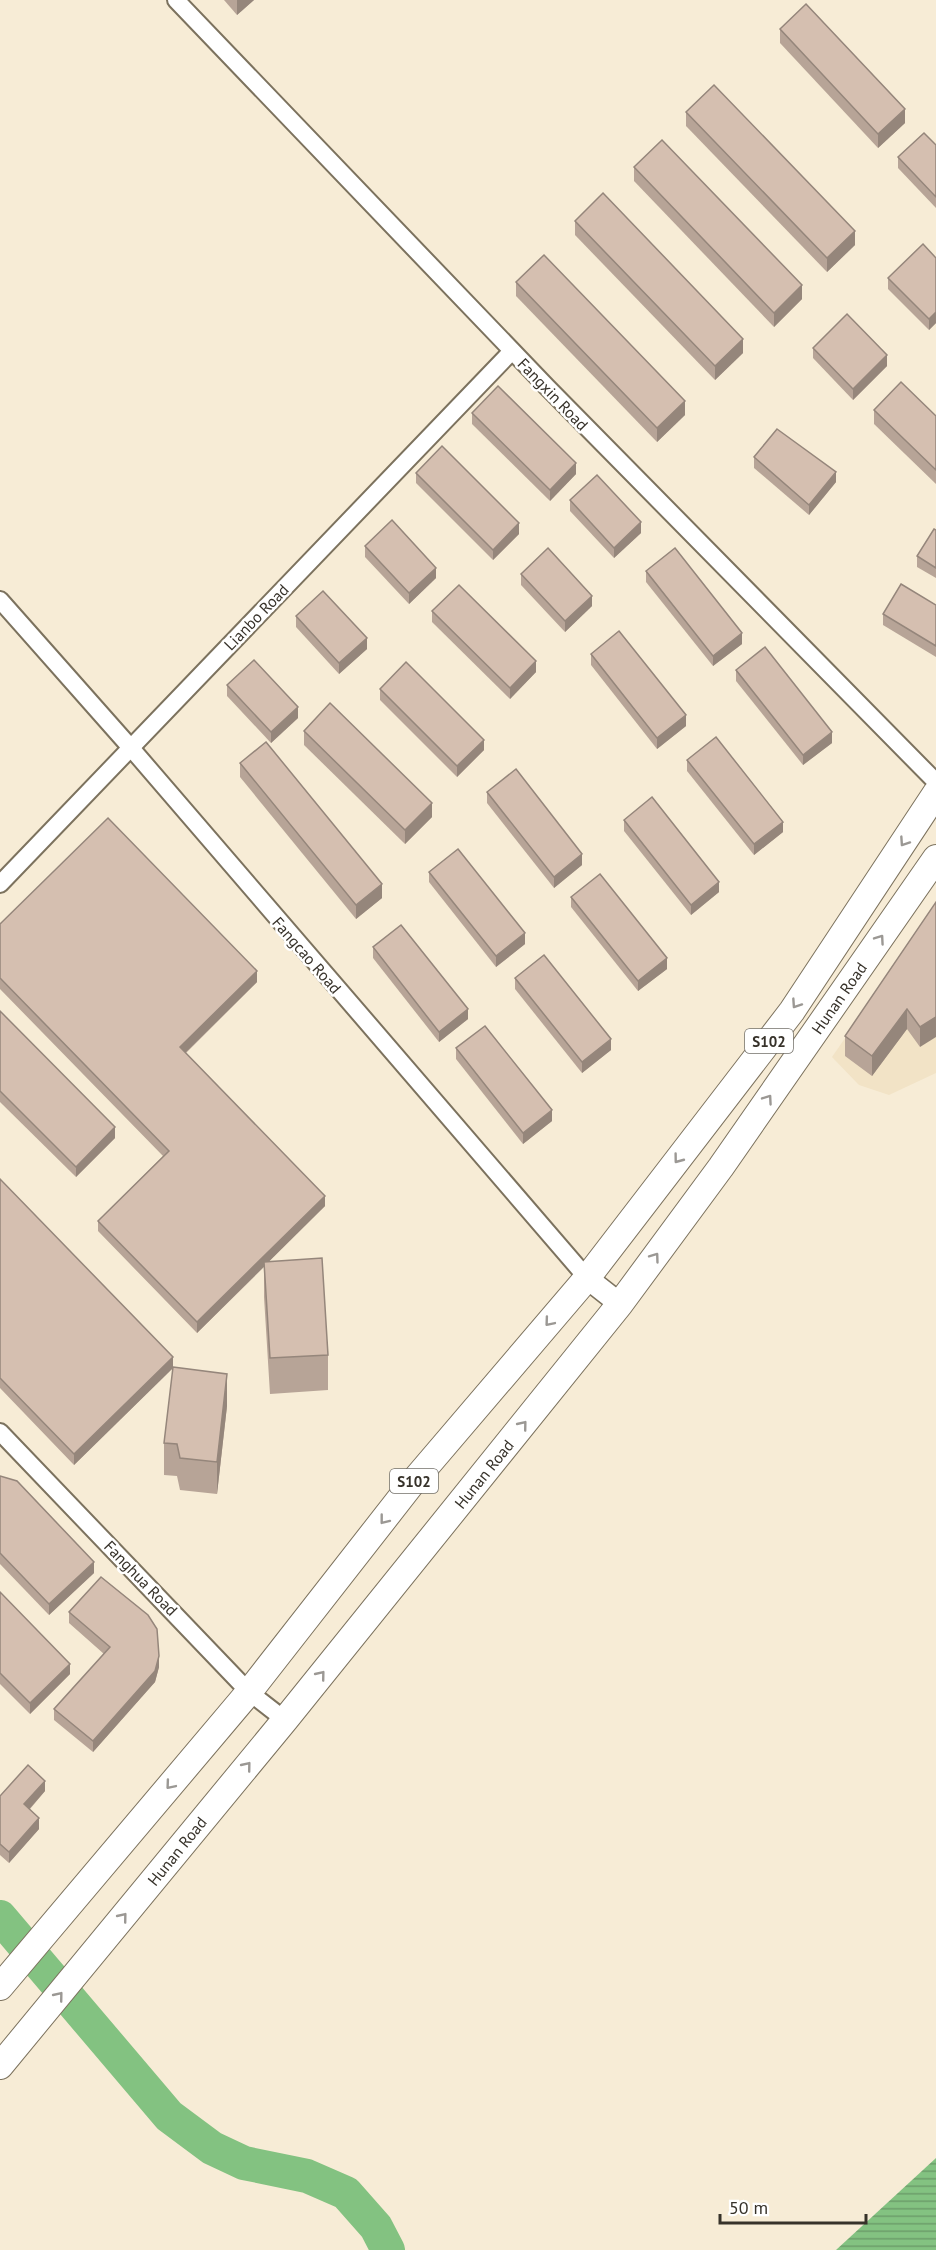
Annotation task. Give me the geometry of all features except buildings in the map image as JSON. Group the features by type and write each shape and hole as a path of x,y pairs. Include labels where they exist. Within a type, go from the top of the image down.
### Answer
{"main road":[{"name":"Hunan Road","path":"0,1987 249,1692 413,1482 587,1278 792,1011 936,793"},
{"name":"Hunan Road","path":"0,2066 32,2030 285,1720 620,1304 721,1167 936,858"}],"street":[{"name":"Fangxin Road","path":"176,0 512,351 936,782"},
{"name":"Lianbo Road","path":"0,884 512,351"},
{"name":"Fangcao Road","path":"0,600 131,748 587,1278 620,1304"},
{"name":"Fanghua Road","path":"0,1432 249,1692 285,1720"}],"shaded area":[{"path":"936,907 936,1073 889,1095 859,1085 832,1057"},
{"path":"936,2158 936,2250 836,2250"}],"waterway":[{"path":"0,1917 169,2116 212,2148 244,2163 307,2176 346,2193 376,2227 388,2250"}]}
